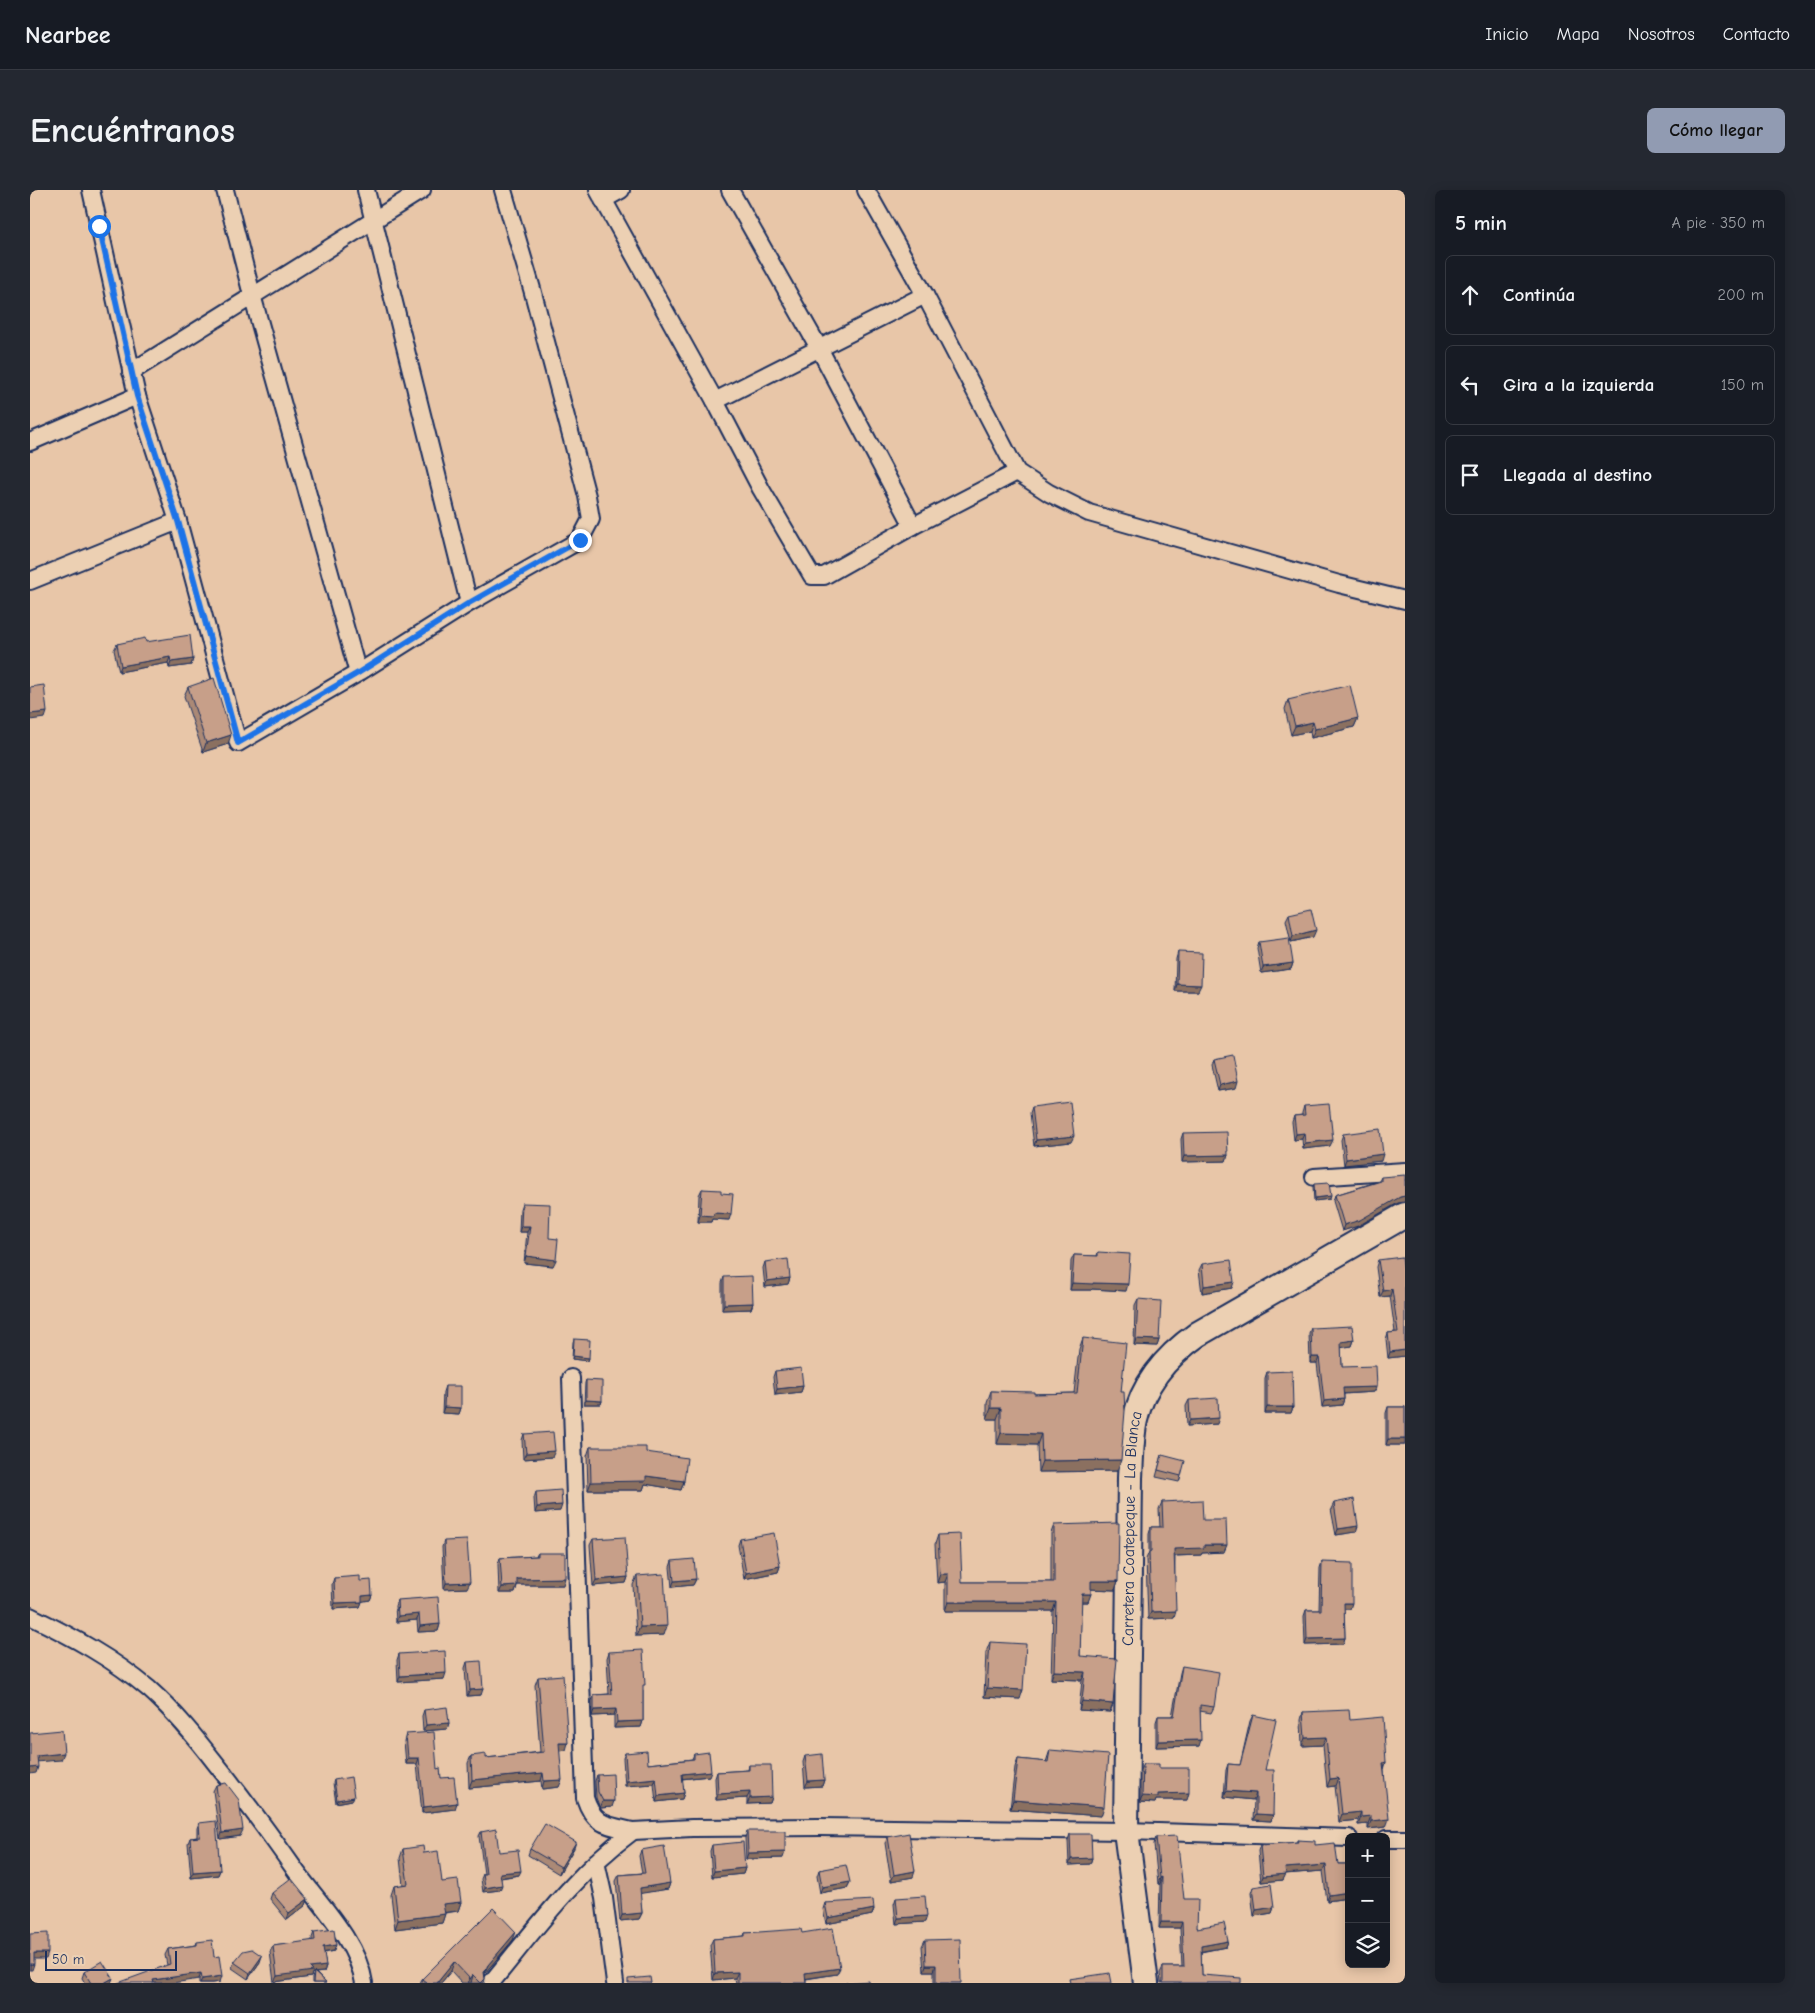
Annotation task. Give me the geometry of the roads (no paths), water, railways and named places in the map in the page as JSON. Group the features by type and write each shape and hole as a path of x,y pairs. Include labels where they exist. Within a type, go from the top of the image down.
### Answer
{"main road":[{"name":"Carretera Coatepeque - La Blanca","path":"1146,1983 1126,1831 1130,1478 1135,1420 1140,1402 1159,1370 1170,1356 1191,1339 1405,1215"}],"street":[{"path":"91,190 137,396 178,521 238,743 358,673 469,603 580,540 591,519 587,496 532,289 503,190"},
{"path":"225,190 252,295 358,673"},
{"path":"366,190 469,603"},
{"path":"131,372 422,190"},
{"path":"621,190 600,195 715,401 761,489 812,576 824,576 913,526 1017,472"},
{"path":"730,190 819,348 913,526"},
{"path":"866,190 924,295 1017,472 1049,492 1089,513 1339,584 1405,600"},
{"path":"715,401 924,295"},
{"path":"30,442 137,396"},
{"path":"30,581 178,521"},
{"path":"1314,1177 1405,1171"},
{"path":"571,1378 585,1798 589,1813 597,1820 633,1831 692,1828 820,1827 1126,1831 1345,1838"},
{"path":"30,1616 80,1640 118,1664 150,1690 184,1722 254,1812 344,1936 364,1983"},
{"path":"491,1983 569,1887 611,1848 633,1831"},
{"path":"1390,1839 1405,1839"},
{"path":"596,1862 604,1898 615,1983"}]}
